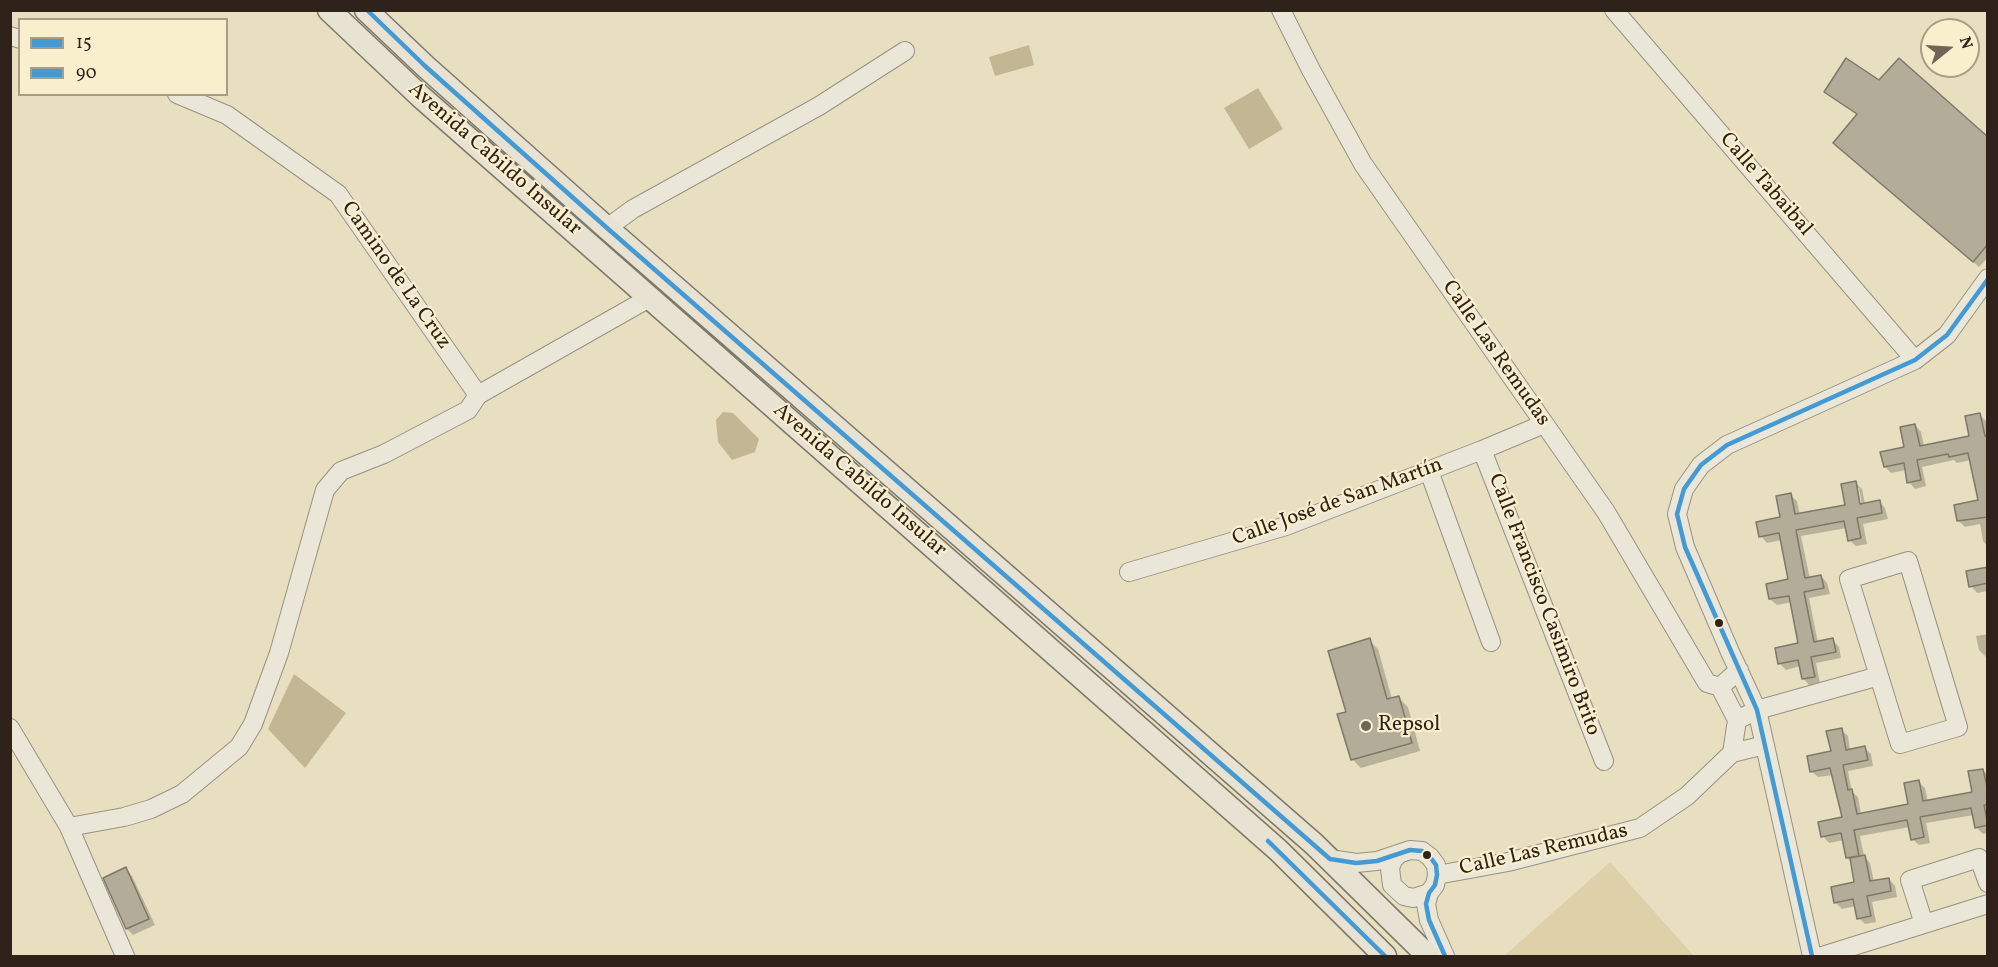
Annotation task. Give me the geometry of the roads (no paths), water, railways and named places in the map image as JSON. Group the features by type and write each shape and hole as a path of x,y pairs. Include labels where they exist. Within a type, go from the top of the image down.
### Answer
{"main road":[{"name":"Avenida Cabildo Insular","path":"329,10 420,96 1278,850 1385,957"},
{"name":"Avenida Cabildo Insular","path":"366,10 425,66 607,228 1330,859 1428,957"}],"street":[{"name":"Calle Las Remudas","path":"1281,10 1363,164 1606,512 1707,683 1720,687 1737,720"},
{"name":"Calle Tabaibal","path":"1614,10 1915,360"},
{"path":"607,228 633,210 819,106 905,51"},
{"name":"Camino de La Cruz","path":"182,96 227,115 338,195 478,395"},
{"path":"1812,957 1758,710 1738,670 1685,547 1677,514 1684,489 1701,465 1727,445 1915,360 1947,335 1988,278"},
{"path":"69,827 124,817 151,809 182,794 239,747 253,724 279,652 325,490 341,471 384,454 468,410 478,395 651,297"},
{"name":"Calle José de San Martín","path":"1129,572 1286,526 1544,424"},
{"name":"Calle Francisco Casimiro Brito","path":"1482,450 1604,760"},
{"path":"1430,471 1491,642"},
{"path":"1908,561 1958,727 1900,744 1879,676 1849,579 1908,561"},
{"path":"1720,687 1738,670"},
{"path":"1765,745 1732,753 1737,720 1758,710 1879,676"},
{"path":"10,728 69,827 125,957"},
{"name":"Calle Las Remudas","path":"1437,875 1508,862 1640,828 1687,796 1732,753"},
{"path":"1330,859 1356,862 1377,861 1410,850 1422,851 1430,857 1436,865 1437,875 1426,904 1429,920 1445,957"},
{"path":"1399,854 1393,860 1390,868 1392,885 1404,896 1413,898 1429,892"},
{"path":"1924,924 1910,880 1979,858 1988,884"},
{"path":"1821,957 1988,903"}],"place":[{"name":"Repsol","path":"1366,726"}]}
